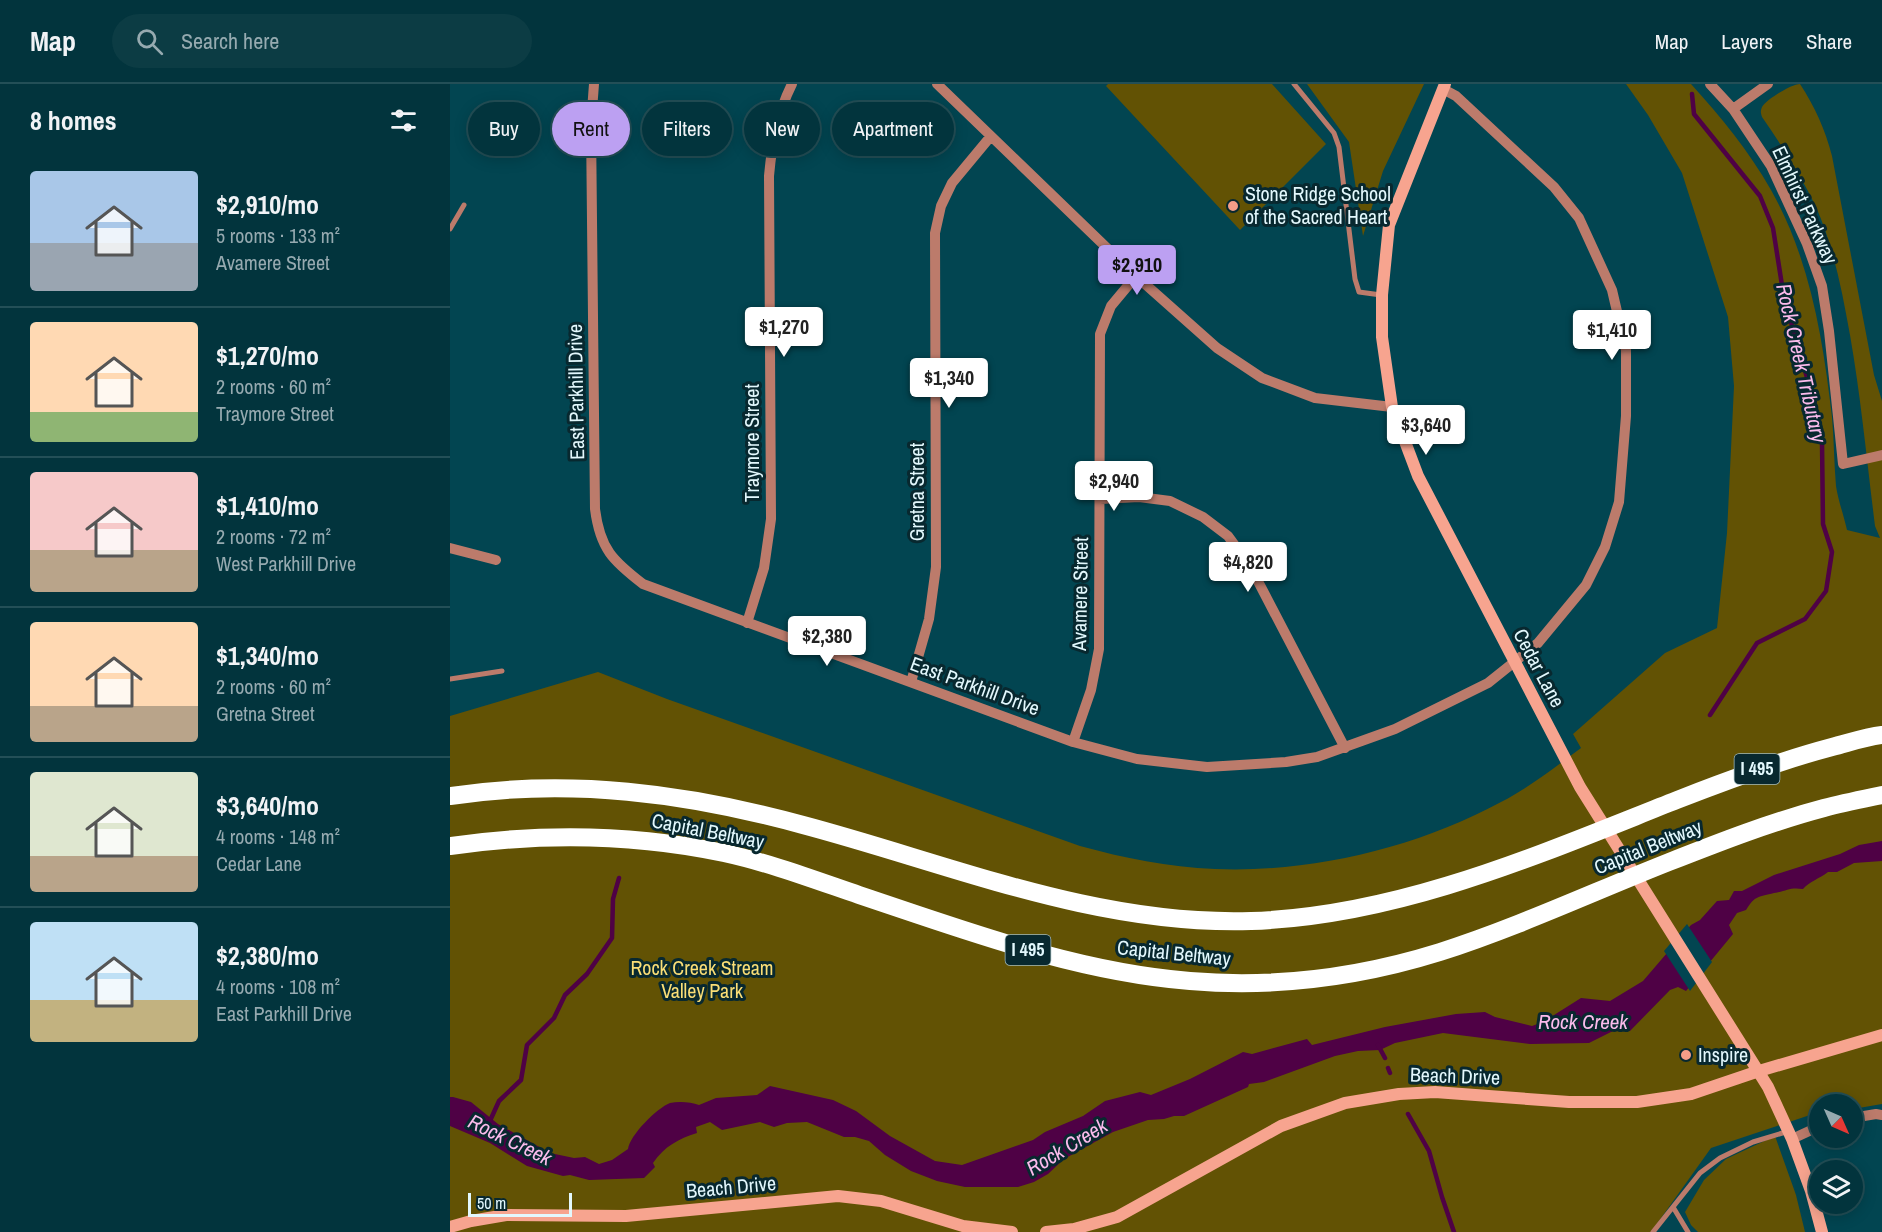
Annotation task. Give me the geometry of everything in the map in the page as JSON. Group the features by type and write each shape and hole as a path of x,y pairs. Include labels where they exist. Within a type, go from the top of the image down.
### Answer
{"highway":[{"name":"Capital Beltway","path":"450,796 533,788 597,789 671,796 735,808 804,825 999,884 1072,902 1137,914 1251,921 1312,915 1414,895 1485,873 1575,840 1731,778 1795,757 1882,735"},
{"name":"Capital Beltway","path":"450,846 529,838 593,837 665,843 726,854 790,871 983,937 1053,957 1121,972 1190,981 1255,983 1319,978 1376,969 1440,952 1755,830 1823,808 1882,795"}],"street":[{"name":"East Parkhill Drive","path":"594,84 591,124 595,509 597,529 616,564 643,584 1073,742 1137,759 1208,767 1286,762 1317,757 1395,729 1488,683 1538,643 1586,585 1605,547 1619,502 1626,416 1626,350 1612,290 1579,218 1554,188 1444,86"},
{"name":"Traymore Street","path":"747,623 764,568 771,519 769,176 772,142 782,105 792,84"},
{"path":"937,84 1137,276 1217,348 1262,378 1315,398 1392,407"},
{"name":"Elmhirst Parkway","path":"1710,84 1733,110 1771,166 1807,244 1822,286 1843,464 1882,455"},
{"path":"1733,110 1768,84"},
{"name":"Cedar Lane","path":"1444,86 1389,225 1382,295 1382,337 1392,407 1418,476 1580,787 1759,1071 1791,1135 1811,1191 1822,1232"},
{"name":"Gretna Street","path":"911,682 929,619 936,567 934,233 941,206 952,183 991,136"},
{"name":"Avamere Street","path":"1073,742 1091,690 1099,649 1100,334 1111,306 1137,276"},
{"path":"1100,499 1139,497 1170,501 1203,517 1228,536 1250,566 1345,748"},
{"path":"450,548 496,560"},
{"name":"Beach Drive","path":"1046,1232 1074,1229 1117,1217 1281,1126 1345,1103 1399,1094 1435,1092 1569,1102 1637,1102 1691,1094 1759,1071 1882,1035"},
{"path":"1863,1116 1882,1115"},
{"path":"1791,1135 1809,1129"},
{"name":"Beach Drive","path":"450,1227 506,1215 626,1216 838,1196 881,1201 963,1226 1012,1232"}],"lane":[{"path":"1294,84 1334,134 1340,147 1355,279 1359,292 1382,295"},
{"path":"450,229 464,205"},
{"path":"450,679 502,671"},
{"path":"1653,1232 1700,1173 1720,1158 1753,1142 1791,1135"},
{"path":"1673,1207 1688,1232"}],"green space":[{"path":"1108,84 1272,84 1326,144 1240,230 1106,86"},
{"path":"1307,84 1424,84 1383,171 1363,236 1349,142"},
{"name":"Rock Creek Stream Valley Park","path":"1626,84 1691,84 1734,135 1771,190 1796,244 1813,300 1832,417 1836,486 1847,530 1880,538 1875,526 1850,335 1833,254 1816,207 1791,161 1762,117 1762,107 1779,93 1800,84 1819,118 1832,156 1874,375 1882,401 1882,1104 1863,1107 1863,1094 1809,1094 1809,1115 1711,1148 1651,1232 450,1232 450,716 598,672 667,699 1080,846 1130,858 1180,866 1215,869 1288,867 1325,862 1398,844 1468,818 1512,796 1581,748 1573,734 1665,653 1717,628 1727,533 1734,386 1728,317 1682,173 1648,115"},
{"path":"1775,1136 1796,1195 1805,1232 1698,1232 1691,1225 1685,1212 1704,1180 1726,1159"}],"water":[{"name":"Rock Creek","path":"1882,841 1882,861 1854,863 1837,872 1828,872 1803,889 1791,889 1755,899 1746,910 1737,913 1729,925 1733,934 1686,991 1678,987 1670,990 1630,1031 1613,1031 1589,1043 1530,1044 1443,1033 1395,1043 1380,1050 1358,1051 1335,1056 1264,1082 1249,1084 1248,1087 1184,1116 1148,1120 1113,1132 1064,1159 1048,1174 1018,1187 965,1187 937,1181 911,1171 885,1155 869,1141 844,1137 807,1122 787,1123 774,1127 760,1122 722,1130 710,1122 696,1127 697,1133 667,1148 653,1163 655,1167 644,1178 589,1180 570,1175 563,1176 527,1166 490,1143 450,1126 450,1097 453,1097 471,1102 498,1124 550,1153 574,1158 585,1157 599,1164 612,1160 628,1149 645,1123 658,1110 670,1103 685,1102 699,1105 716,1098 757,1095 770,1086 833,1100 856,1111 890,1136 935,1161 962,1165 1033,1140 1045,1132 1083,1116 1105,1101 1140,1092 1151,1095 1190,1079 1243,1052 1252,1054 1307,1039 1312,1045 1385,1027 1456,1014 1485,1012 1495,1017 1532,1026 1543,1022 1581,998 1610,1001 1643,981 1691,925 1700,920 1717,901 1729,900 1734,891 1742,891 1774,875 1840,854 1859,845"}],"pier":[{"path":"1687,924 1712,962 1690,991 1664,951"}],"waterway":[{"name":"Rock Creek Tributary","path":"1692,94 1694,114 1760,196 1773,228 1784,298 1814,402 1822,442 1823,524 1832,552 1826,591 1805,619 1757,643 1710,715"},
{"path":"489,1123 499,1101 521,1080 527,1045 554,1018 565,995 587,974 612,938 613,899 619,878"},
{"path":"1378,1045 1385,1058"},
{"path":"1388,1068 1390,1073"},
{"path":"1408,1114 1429,1151 1454,1232"}],"place":[{"name":"Stone Ridge School of the Sacred Heart","path":"1233,206"},
{"name":"Inspire","path":"1686,1055"}]}
